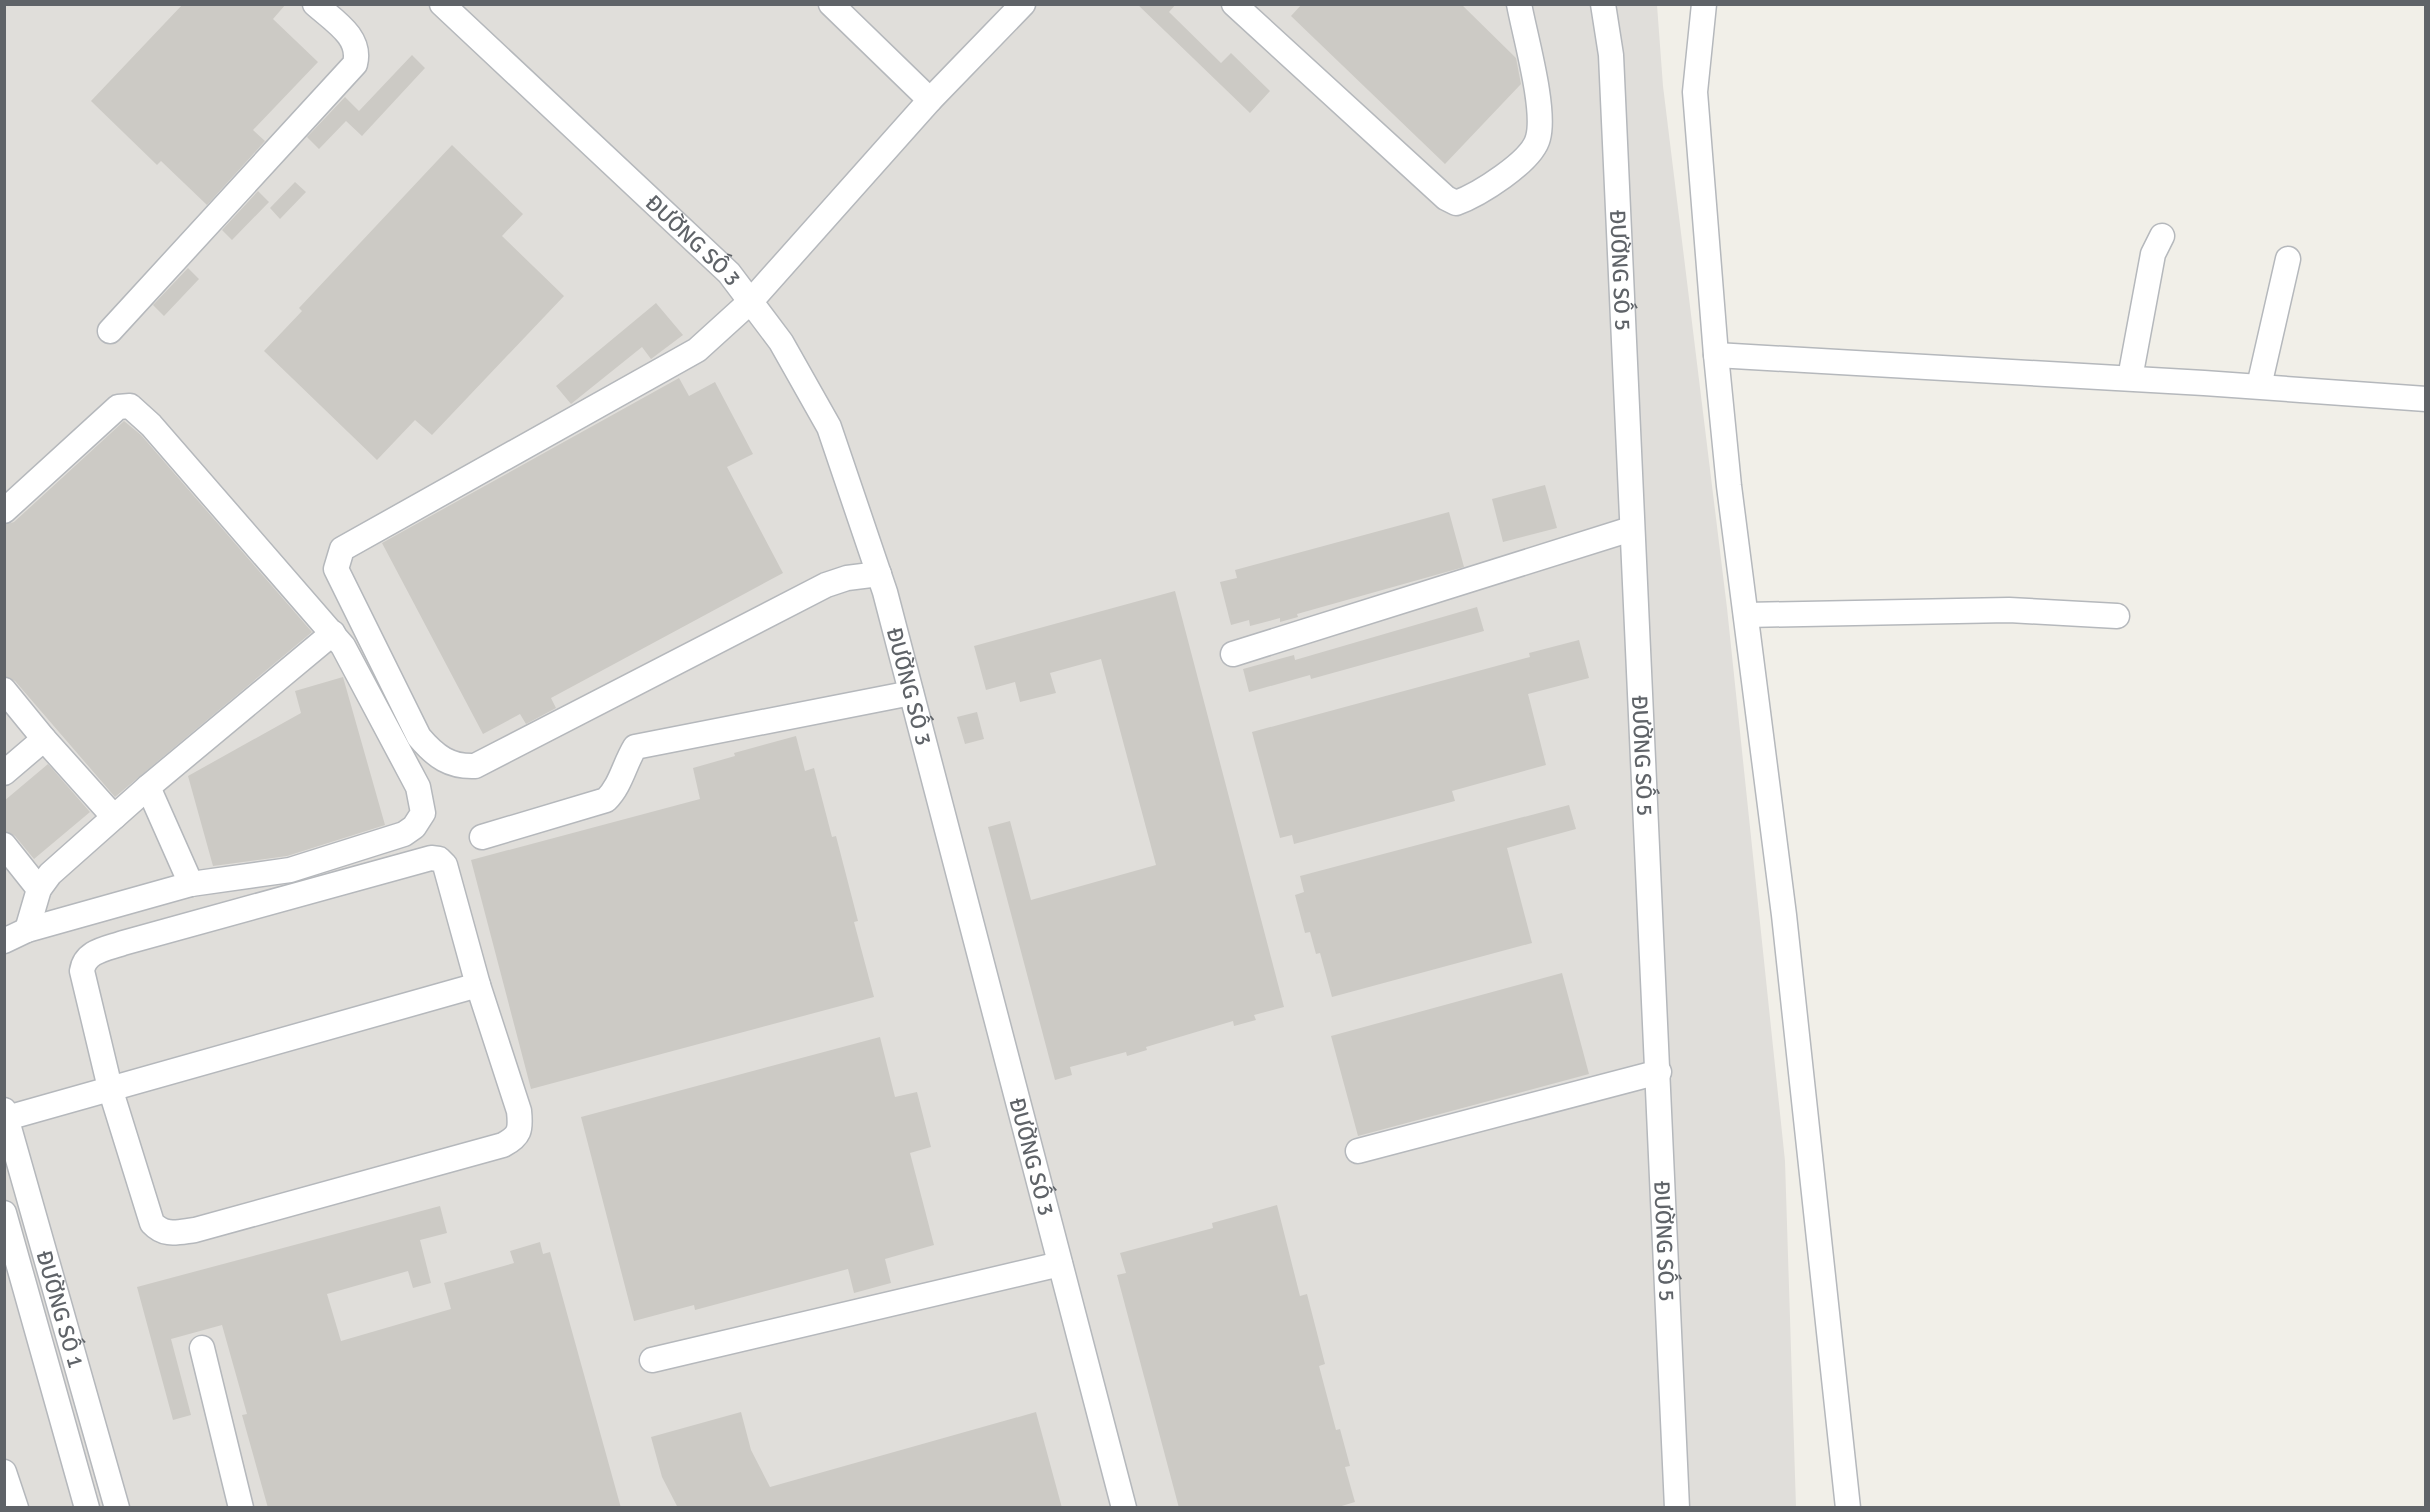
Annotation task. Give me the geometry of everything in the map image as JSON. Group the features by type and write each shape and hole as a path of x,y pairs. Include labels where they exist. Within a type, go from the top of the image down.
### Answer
{"street":[{"path":"110,331 355,64 358,52 350,36 315,4"},
{"name":"ĐƯỜNG SỐ 3","path":"442,4 729,273 781,342 829,427 879,574 1124,1508"},
{"path":"831,4 930,100"},
{"path":"879,574 848,578 826,585 475,766 458,766 431,751 419,737 336,569 342,549 697,350 751,301 930,100 1023,4"},
{"path":"1234,4 1446,198 1456,202 1506,174 1526,157 1538,139 1539,109 1519,4"},
{"name":"ĐƯỜNG SỐ 5","path":"1603,4 1611,55 1631,529 1659,1072 1677,1508"},
{"path":"1704,4 1695,92 1716,355 1784,915 1848,1508"},
{"path":"2130,378 2153,254 2162,236"},
{"path":"2259,386 2288,259"},
{"path":"1716,355 2130,378 2426,399"},
{"path":"4,510 118,407 130,406 151,425 343,646 418,787 423,813 414,827 404,834 290,870 191,884 27,930 4,941"},
{"path":"1233,654 1631,529"},
{"path":"1746,615 2010,610 2117,616"},
{"path":"27,930 39,889 50,874 148,787 333,633"},
{"path":"4,690 44,739 114,817"},
{"path":"482,837 606,800 615,790 626,761 635,747 911,693"},
{"path":"4,773 44,739"},
{"path":"148,787 191,884"},
{"path":"4,845 39,889"},
{"path":"431,858 439,859 445,865 478,985 519,1111 521,1130 515,1139 503,1145 195,1230 167,1233 159,1231 152,1223 110,1088 82,971 84,961 92,954 123,943 431,858"},
{"path":"6,1114 110,1088 478,985"},
{"path":"1358,1152 1659,1072"},
{"name":"ĐƯỜNG SỐ 1","path":"6,1114 117,1508"},
{"name":"ĐƯỜNG SỐ 1","path":"4,1213 87,1508"},
{"path":"652,1360 1060,1264"},
{"path":"202,1348 241,1508"},
{"path":"4,1472 16,1508"}],"shaded area":[{"path":"4,5 1657,5 1663,86 1727,608 1785,1161 1796,1507 5,1507"}],"building":[{"path":"183,4 286,4 273,19 318,62 253,130 265,141 207,205 161,161 157,165 91,101"},
{"path":"1137,4 1176,4 1169,12 1221,63 1231,53 1270,91 1250,113"},
{"path":"1302,4 1461,4 1516,58 1521,84 1445,164 1291,16"},
{"path":"412,55 425,68 362,136 346,121 319,149 307,137 345,97 359,111"},
{"path":"452,145 523,214 502,236 564,296 432,435 415,420 377,460 264,351 302,311 299,308"},
{"path":"295,182 306,192 280,219 270,208"},
{"path":"258,191 269,202 232,240 222,230"},
{"path":"188,268 199,279 164,316 153,305"},
{"path":"656,303 683,335 651,359 642,347 571,404 556,386"},
{"path":"679,378 689,396 715,382 753,454 727,467 783,573 551,698 556,708 526,724 520,714 483,734 382,543"},
{"path":"124,421 141,435 312,632 115,797 15,681 4,676 4,525 14,522"},
{"path":"1545,485 1557,528 1503,542 1492,499"},
{"path":"1449,512 1464,567 1297,614 1298,617 1280,622 1280,618 1250,626 1249,620 1231,625 1220,582 1237,578 1235,570"},
{"path":"1175,591 1284,1007 1254,1015 1256,1020 1234,1026 1233,1021 1146,1047 1147,1050 1127,1056 1126,1052 1070,1067 1072,1075 1055,1080 988,827 1010,821 1031,900 1156,865 1101,659 1050,673 1056,693 1020,702 1015,682 986,690 974,646"},
{"path":"1477,607 1484,631 1311,679 1310,675 1249,692 1243,669 1294,655 1295,660"},
{"path":"1579,640 1589,678 1528,694 1546,765 1452,791 1455,801 1294,844 1292,835 1280,838 1252,732 1530,657 1529,653"},
{"path":"343,677 385,825 287,856 213,866 188,776 301,713 295,691"},
{"path":"977,712 984,739 965,744 957,717"},
{"path":"796,736 805,771 814,768 832,837 836,836 858,921 854,922 874,997 531,1089 471,860 700,799 693,768 735,756 734,753"},
{"path":"48,764 90,812 34,859 15,836 4,831 4,801"},
{"path":"1569,805 1576,829 1507,848 1532,943 1332,997 1320,953 1316,954 1310,932 1305,933 1295,895 1304,892 1300,876"},
{"path":"1562,973 1589,1074 1358,1136 1331,1036"},
{"path":"880,1037 895,1097 917,1092 931,1147 910,1153 934,1245 885,1259 891,1283 854,1293 848,1269 695,1310 694,1305 634,1321 581,1117"},
{"path":"1277,1205 1300,1296 1307,1294 1325,1364 1319,1366 1336,1430 1340,1429 1350,1466 1345,1467 1355,1502 1335,1508 1179,1508 1117,1275 1126,1273 1120,1253 1213,1228 1212,1223"},
{"path":"440,1206 447,1233 420,1240 431,1283 413,1288 408,1271 327,1294 341,1341 451,1309 444,1283 514,1263 510,1251 540,1242 543,1254 550,1252 621,1508 268,1508 242,1415 247,1414 222,1325 171,1339 191,1415 173,1420 137,1287"},
{"path":"741,1412 751,1450 770,1487 1036,1412 1062,1508 678,1508 662,1477 651,1437"}]}
